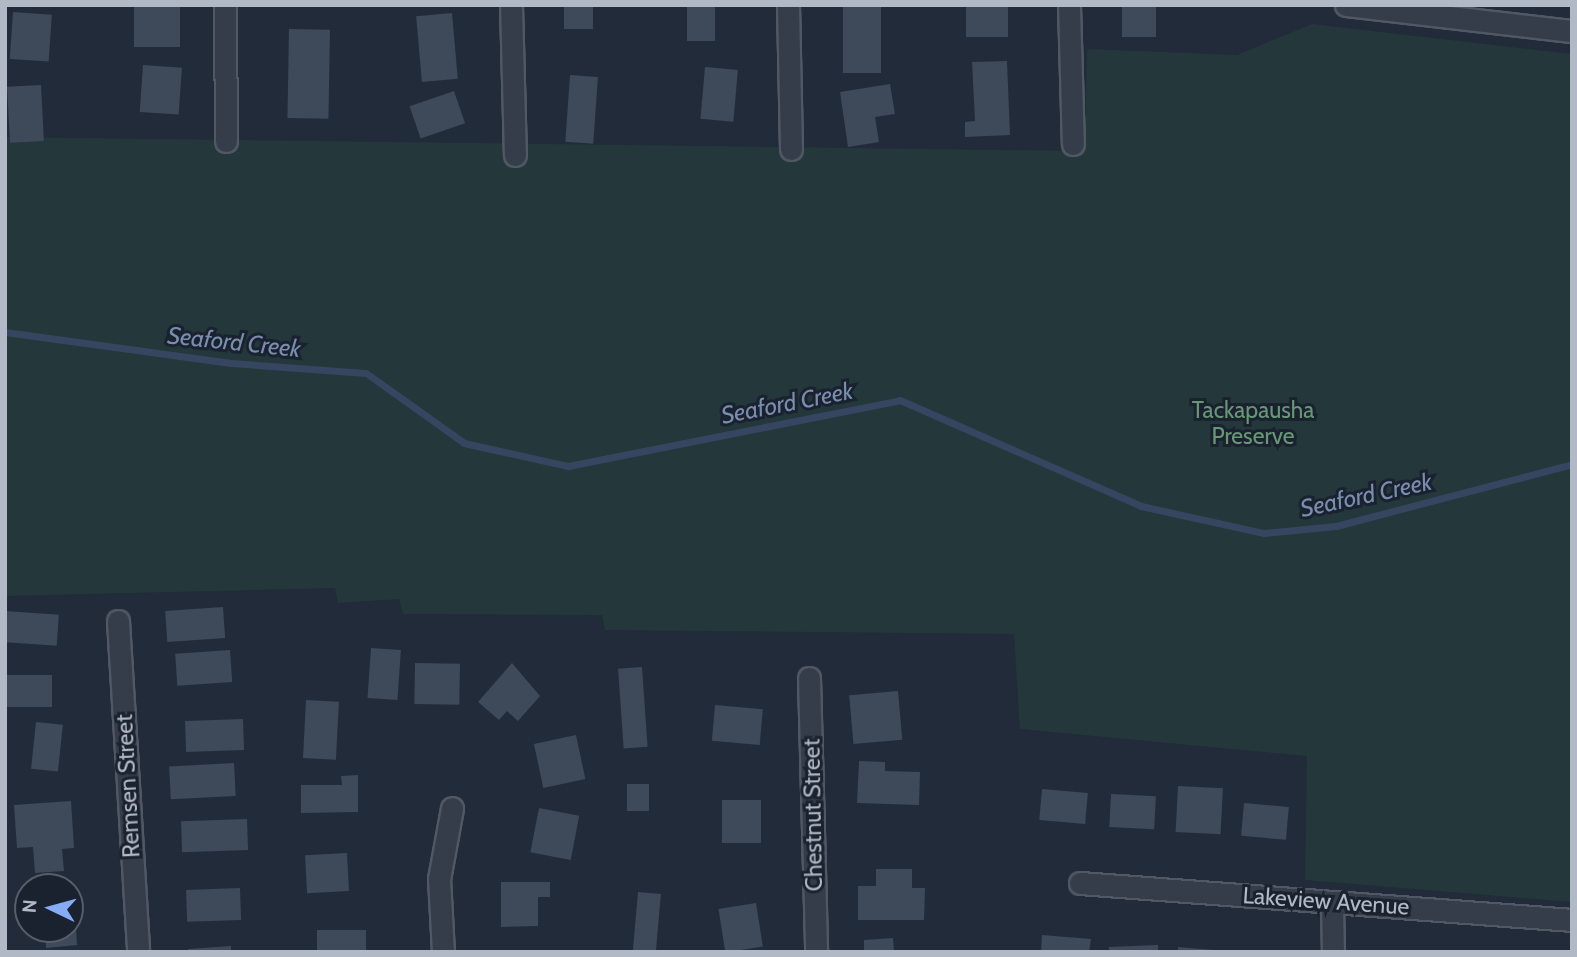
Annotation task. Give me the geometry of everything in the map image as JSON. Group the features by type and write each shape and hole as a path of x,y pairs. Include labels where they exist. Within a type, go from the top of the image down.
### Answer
{"street":[{"path":"225,5 226,141"},
{"path":"511,5 515,155"},
{"path":"788,5 791,149"},
{"path":"1069,5 1073,144"},
{"path":"1346,5 1572,31"},
{"name":"Remsen Street","path":"118,621 138,952"},
{"name":"Chestnut Street","path":"809,678 816,952"},
{"path":"443,952 439,879 452,808"},
{"name":"Lakeview Avenue","path":"1080,883 1572,919"},
{"path":"1332,902 1333,952"}],"green space":[{"name":"Tackapausha Preserve","path":"1312,24 1572,54 1572,902 1305,880 1307,756 1020,729 1014,634 605,630 602,615 403,614 399,599 338,603 335,588 5,596 5,137 1085,151 1087,49 1237,55"}],"building":[{"path":"134,5 180,5 180,47 134,47"},
{"path":"564,5 593,5 593,29 564,29"},
{"path":"687,5 715,5 715,41 687,41"},
{"path":"843,5 881,5 881,73 843,73"},
{"path":"966,5 1008,5 1008,37 966,37"},
{"path":"1122,5 1156,5 1156,37 1122,37"},
{"path":"13,12 52,15 49,62 10,59"},
{"path":"452,13 458,79 422,82 416,16"},
{"path":"289,29 330,30 328,119 287,118"},
{"path":"1007,61 1010,135 965,137 965,122 975,121 972,62"},
{"path":"143,65 182,68 179,115 140,112"},
{"path":"705,67 738,70 733,122 700,119"},
{"path":"570,75 598,77 593,144 565,142"},
{"path":"890,84 895,114 875,117 879,142 848,147 840,92"},
{"path":"41,85 44,141 10,143 7,87"},
{"path":"454,91 465,123 421,138 410,106"},
{"path":"223,607 225,638 167,642 165,611"},
{"path":"5,611 59,615 57,646 5,642"},
{"path":"371,648 401,650 397,700 368,698"},
{"path":"230,650 232,682 177,686 175,654"},
{"path":"415,663 460,664 459,705 414,704"},
{"path":"512,663 540,696 518,721 507,711 499,720 478,702"},
{"path":"642,667 648,747 624,748 618,669"},
{"path":"5,675 52,675 52,707 5,707"},
{"path":"898,691 902,740 853,744 849,695"},
{"path":"306,700 339,702 336,760 303,758"},
{"path":"715,705 763,709 760,745 712,741"},
{"path":"243,719 244,750 186,752 185,721"},
{"path":"36,722 63,725 58,772 31,769"},
{"path":"576,735 585,779 543,788 534,744"},
{"path":"859,761 885,762 885,771 920,772 919,805 857,803"},
{"path":"234,763 236,796 171,799 169,766"},
{"path":"358,775 358,812 301,813 301,785 342,785 341,776"},
{"path":"627,784 649,784 649,811 627,811"},
{"path":"1178,786 1223,788 1221,834 1176,832"},
{"path":"1042,789 1088,793 1085,824 1039,820"},
{"path":"1111,794 1156,796 1154,829 1109,827"},
{"path":"722,800 761,800 761,843 722,843"},
{"path":"71,801 74,848 62,849 64,871 35,873 33,847 17,848 14,805"},
{"path":"1244,803 1289,807 1286,840 1241,836"},
{"path":"539,808 579,816 571,860 530,852"},
{"path":"247,819 248,850 182,852 181,821"},
{"path":"347,853 349,891 307,893 305,855"},
{"path":"876,869 912,869 912,888 925,888 924,920 858,920 858,886 876,886"},
{"path":"501,882 550,882 550,897 538,897 538,926 501,927"},
{"path":"240,888 241,920 187,922 186,890"},
{"path":"638,892 661,894 656,952 633,952"},
{"path":"756,903 763,946 725,952 718,909"},
{"path":"317,930 366,930 366,952 317,952"},
{"path":"1042,935 1091,939 1089,952 1041,952"},
{"path":"893,938 894,952 864,952 864,940"},
{"path":"46,943 77,943 77,945 46,948"},
{"path":"1158,945 1158,952 1109,952 1109,947"},
{"path":"231,946 231,952 189,952 188,949"},
{"path":"1178,947 1214,950 1214,952 1178,952"}],"waterway":[{"name":"Seaford Creek","path":"5,332 231,363 366,373 464,443 568,466 900,400 1141,506 1264,533 1336,526 1572,464"}]}
